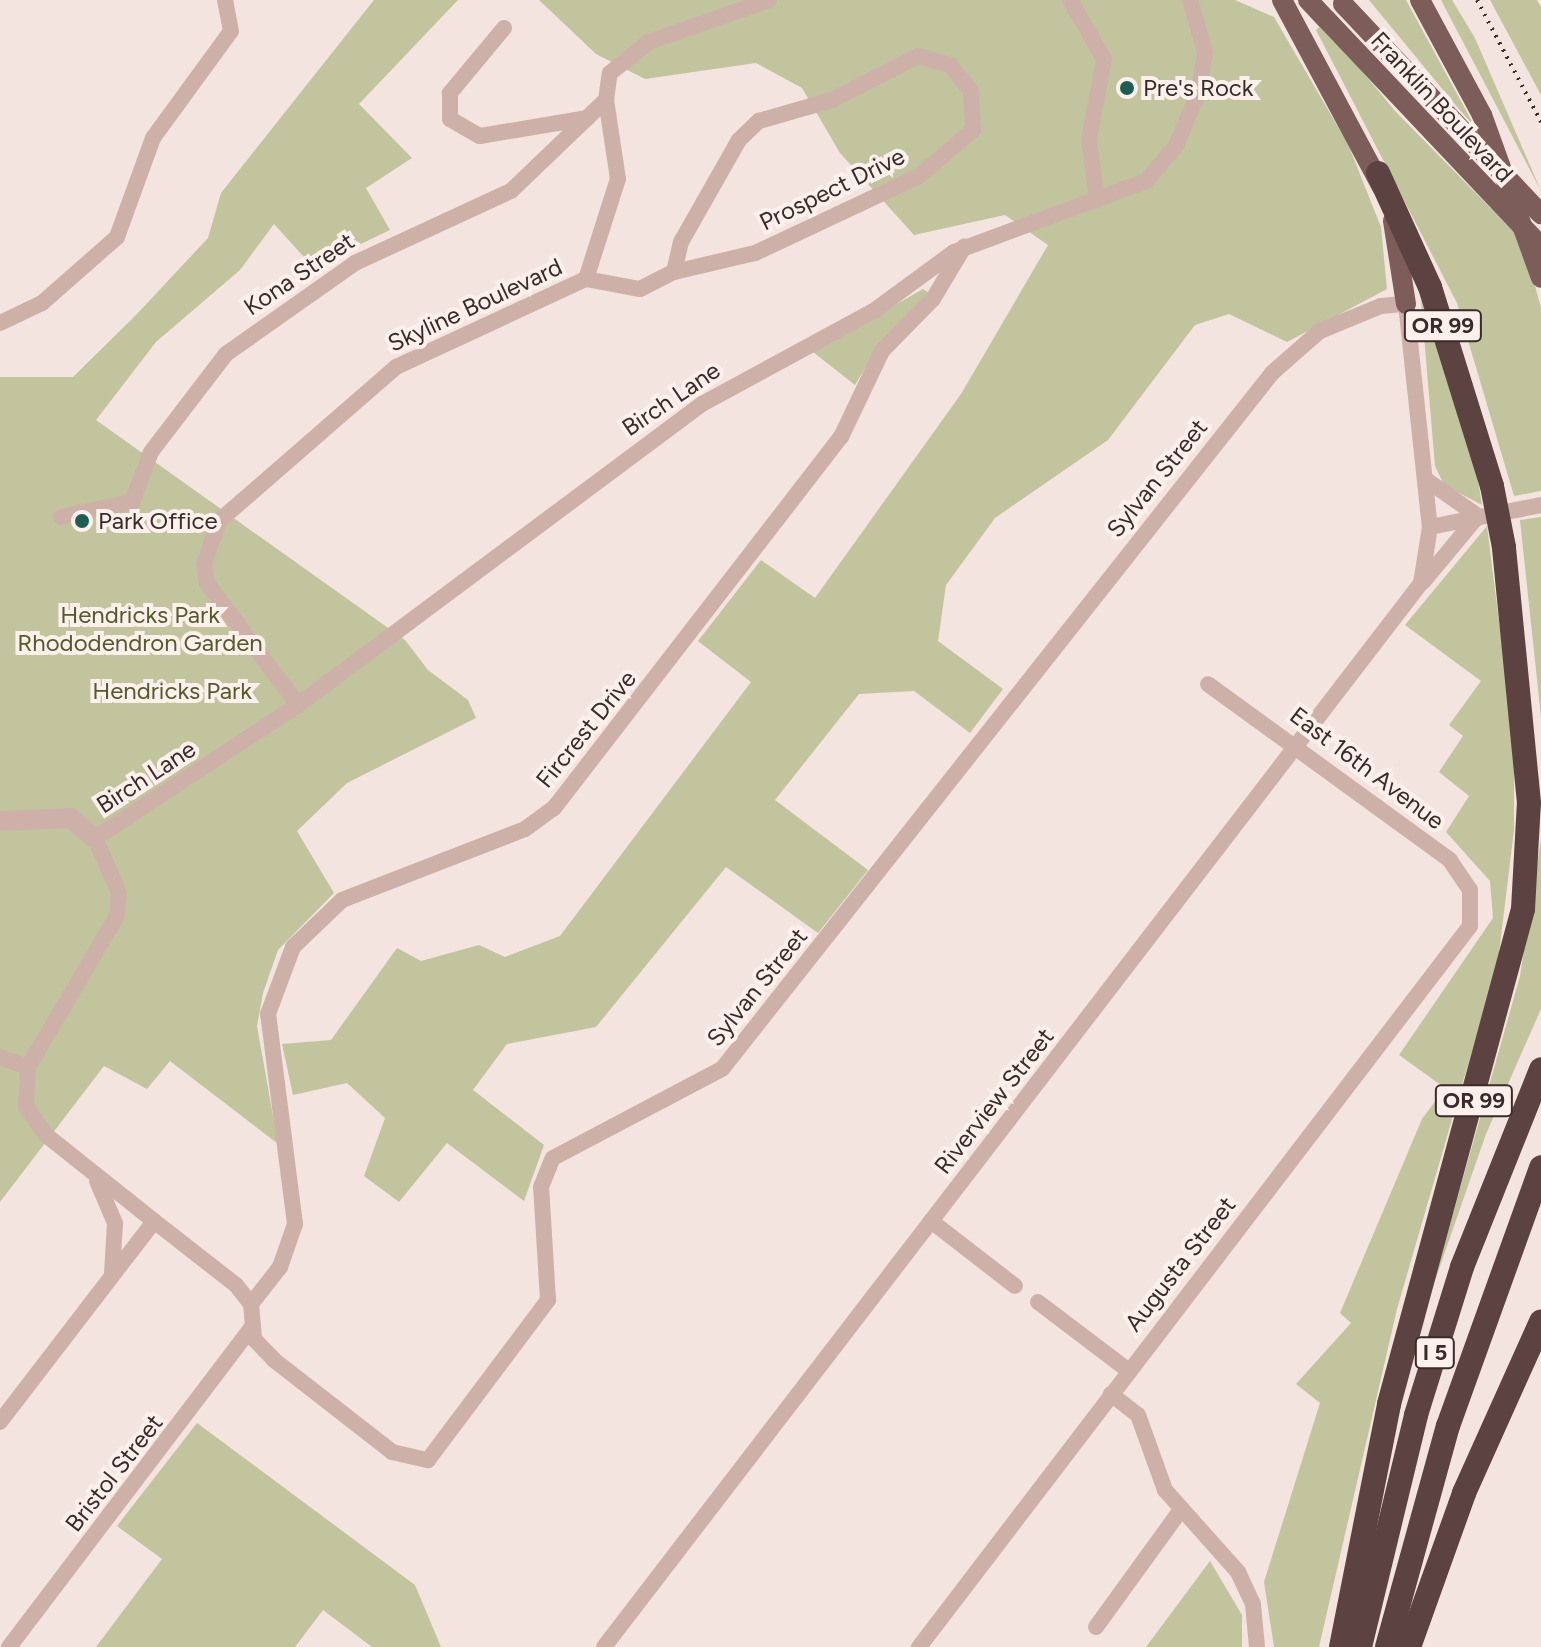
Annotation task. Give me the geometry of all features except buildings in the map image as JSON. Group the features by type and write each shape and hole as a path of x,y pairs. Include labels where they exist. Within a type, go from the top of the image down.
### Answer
{"highway":[{"name":"OR 99","path":"1341,1647 1389,1404 1523,909 1529,803 1504,547 1492,486 1430,287 1378,173"},
{"name":"I 5","path":"1360,1647 1425,1386 1462,1267 1541,1069"},
{"name":"I 5","path":"1387,1647 1448,1426 1541,1167"},
{"path":"1409,1647 1464,1493 1541,1322"}],"main road":[{"name":"OR 99","path":"1282,0 1378,173"},
{"name":"Franklin Boulevard","path":"1308,0 1541,246"},
{"path":"1420,0 1482,115 1541,278"},
{"name":"Franklin Boulevard","path":"1341,2 1541,214"},
{"path":"1378,173 1406,304"}],"street":[{"path":"0,323 54,295 117,237 147,150 231,31 225,0"},
{"name":"Skyline Boulevard","path":"298,705 207,583 204,564 219,521 396,367 586,279 618,179 606,100 610,73 635,50 769,0"},
{"path":"1070,0 1104,59 1089,140 1097,200"},
{"name":"Birch Lane","path":"95,838 298,705 667,428 875,310 964,247 1146,181 1190,119 1205,52 1190,0"},
{"path":"504,28 450,93 450,119 480,136 587,118"},
{"name":"Prospect Drive","path":"586,279 640,289 674,272 744,257 919,176 973,130 971,91 950,65 918,56 832,100 759,121 739,140 681,242 674,272"},
{"name":"Kona Street","path":"61,517 132,502 151,452 226,354 355,263 511,191 606,100"},
{"name":"Fircrest Drive","path":"251,1304 280,1267 295,1224 268,1014 293,947 342,900 525,829 554,808 841,437 882,351 933,299 964,247"},
{"name":"Riverview Street","path":"1406,304 1430,527 1421,583"},
{"name":"Sylvan Street","path":"251,1304 254,1339 274,1360 392,1452 418,1463 435,1454 548,1300 541,1187 553,1158 722,1069 1272,373 1320,331 1381,306 1406,304"},
{"path":"1424,478 1478,516"},
{"path":"1430,527 1541,505"},
{"name":"Riverview Street","path":"604,1647 1421,583 1478,516"},
{"name":"East 16th Avenue","path":"1208,684 1298,744 1450,860 1467,882 1473,909"},
{"path":"0,821 70,818 95,838 119,893 117,916 28,1067 24,1094 33,1120 94,1175 154,1221 251,1304"},
{"name":"Augusta Street","path":"919,1647 1458,946 1473,909"},
{"path":"0,1057 28,1067"},
{"path":"94,1175 115,1223 110,1279"},
{"path":"0,1422 154,1221"},
{"path":"931,1221 1015,1286"},
{"path":"1038,1302 1129,1371"},
{"name":"Bristol Street","path":"9,1647 253,1326"},
{"path":"1111,1394 1138,1415 1154,1469 1180,1511 1238,1572 1253,1604 1257,1647"},
{"path":"1096,1627 1180,1511"}],"green space":[{"name":"Hendricks Park","path":"374,0 458,0 359,104 412,158 366,188 390,230 313,267 274,224 240,270 156,342 96,420 405,640 428,670 468,700 476,718 347,783 297,831 334,893 278,950 263,993 257,1026 278,1144 170,1061 147,1089 104,1066 0,1202 0,377 73,377 136,315 208,238 221,193"},
{"path":"539,0 1235,0 1274,17 1348,144 1381,227 1387,289 1287,342 1229,314 1195,325 1108,440 995,518 946,585 938,641 1003,689 970,733 914,691 859,694 775,800 868,870 818,933 726,867 596,1027 507,1044 473,1090 544,1145 524,1201 447,1143 399,1202 364,1176 385,1118 347,1083 293,1095 282,1044 331,1040 397,948 421,961 479,945 505,957 560,936 751,682 698,641 761,560 815,598 961,394 1048,245 1005,215 914,235 840,153 802,88 756,63 645,79 596,54"},
{"path":"1369,0 1406,0 1475,127 1458,108"},
{"path":"1441,0 1452,0 1475,38 1541,191"},
{"path":"1490,0 1537,0 1541,7 1541,95"},
{"path":"1323,24 1395,111 1523,241 1541,308 1541,491 1514,496 1457,303 1316,30"},
{"path":"1420,288 1475,461 1482,505 1444,485 1435,466"},
{"path":"923,289 929,293 877,348 855,385 813,352"},
{"path":"1541,517 1541,717 1520,520"},
{"path":"1487,526 1514,742 1514,830 1498,961 1397,1309 1319,1647 1274,1647 1264,1582 1320,1403 1296,1384 1351,1323 1340,1313 1422,1119 1445,1088 1399,1055 1493,918 1490,881 1446,832 1469,796 1439,772 1463,736 1449,725 1481,681 1405,625"},
{"path":"1541,839 1541,1009 1486,1134 1431,1292 1520,976"},
{"path":"197,1423 415,1585 441,1647 372,1647 323,1610 295,1647 96,1647 162,1559 117,1526"},
{"path":"1210,1561 1242,1615 1242,1647 1146,1647"}],"railway":[{"path":"1477,0 1541,122"}],"place":[{"name":"Pre's Rock","path":"1127,88"},
{"name":"Park Office","path":"82,521"}],"park label":[{"name":"Hendricks Park Rhododendron Garden","path":"140,629"}]}
